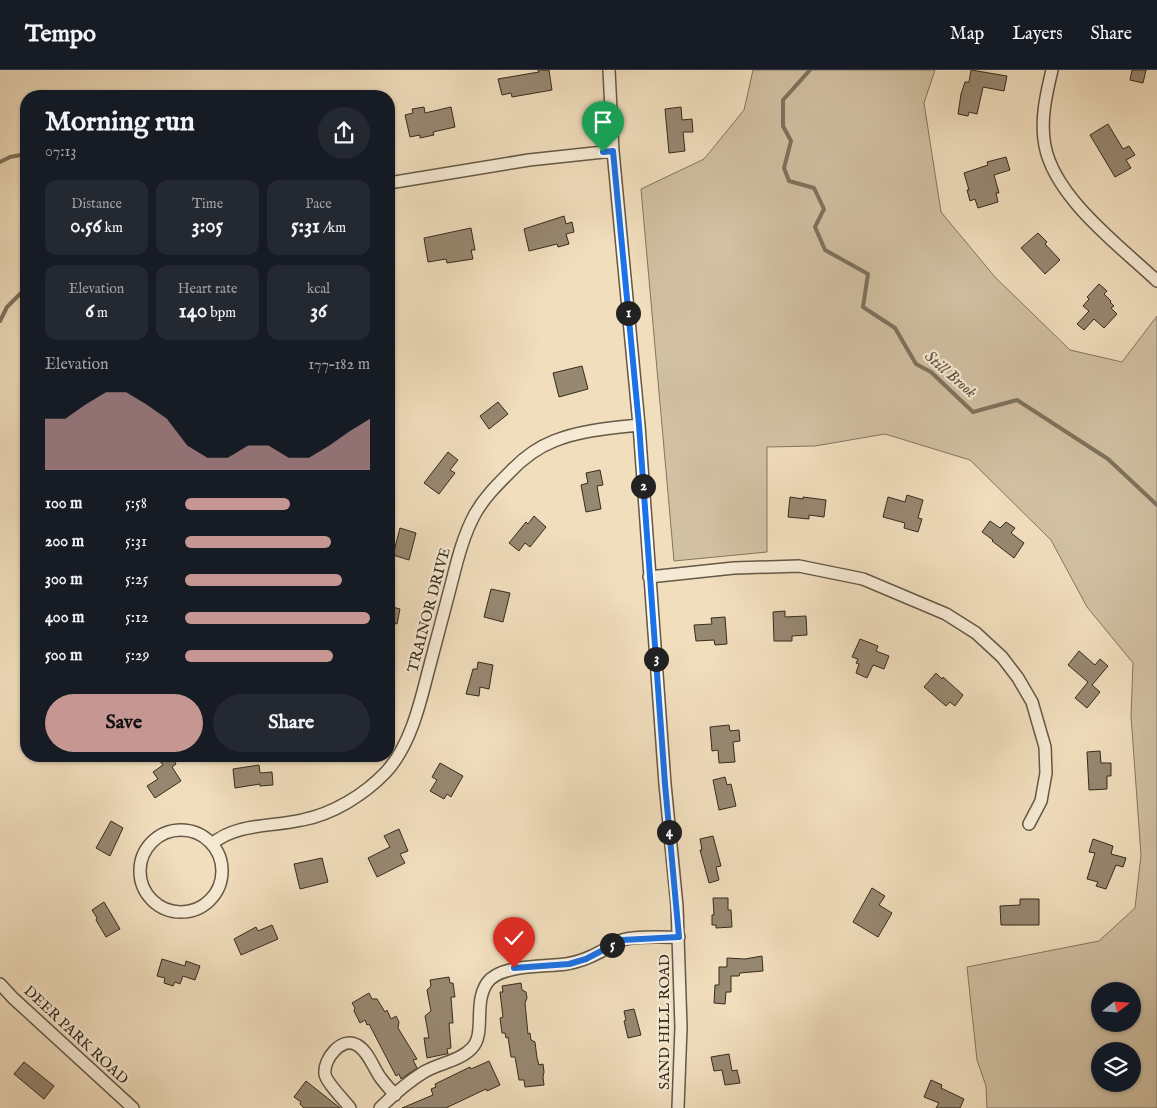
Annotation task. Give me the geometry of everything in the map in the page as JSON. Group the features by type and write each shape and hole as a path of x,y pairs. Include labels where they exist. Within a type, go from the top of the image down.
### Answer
{"street":[{"name":"SAND HILL ROAD","path":"609,70 613,151 639,425 665,784 679,937 681,1027 678,1108"},
{"path":"1052,70 1043,115 1045,147 1056,176 1084,213 1157,281"},
{"path":"395,182 528,160 613,151"},
{"name":"TRAINOR DRIVE","path":"395,760 409,733 422,697 463,539 475,514 491,490 524,458 555,440 598,429 639,425"},
{"path":"650,576 734,568 799,566 863,579 954,619 976,634 1002,657 1018,678 1032,702 1044,747 1046,773 1041,801 1029,824"},
{"name":"TRAINOR DRIVE","path":"212,844 221,837 233,833 261,826 302,820 323,814 348,802 385,772 393,762"},
{"path":"176,830 190,831 202,836 212,844 220,859 222,876 219,887 205,905 190,912 173,912 162,909 151,901 143,890 139,877 144,851 152,841 164,833 176,830"},
{"path":"380,1108 425,1071 466,1053 472,1048 477,1040 479,1028 480,999 488,982 498,974 514,968 569,964 586,959 622,940 679,937"},
{"name":"DEER PARK ROAD","path":"0,984 133,1108"},
{"path":"350,1108 328,1083 324,1074 326,1064 334,1051 349,1043 356,1044 364,1052 381,1079 395,1095"}],"shaded area":[{"path":"753,70 935,70 924,103 941,212 995,277 1070,350 1122,362 1157,316 1157,1108 987,1108 986,1086 977,1060 967,967 1099,941 1135,908 1141,855 1131,716 1133,663 1087,607 1051,540 970,460 885,434 815,446 767,447 767,552 674,561 641,189 704,159 744,110"}],"building":[{"path":"538,70 549,70 552,90 512,97 511,93 502,95 498,79 539,72"},
{"path":"971,70 1007,76 1004,91 983,87 977,114 969,112 968,116 958,114 961,94 965,82 969,82"},
{"path":"1132,70 1146,70 1143,83 1130,80"},
{"path":"424,107 425,113 451,107 455,127 433,132 434,135 420,138 420,135 410,137 405,115 413,113 412,109"},
{"path":"681,107 682,120 692,119 693,132 683,132 685,151 669,153 665,109"},
{"path":"1108,124 1123,149 1129,146 1135,155 1126,160 1131,168 1115,177 1090,135"},
{"path":"1006,157 1010,170 994,175 999,193 996,193 998,202 978,208 975,199 970,201 964,173 988,165 987,162"},
{"path":"564,216 566,224 572,222 574,232 566,234 569,244 558,247 557,244 529,251 524,229"},
{"path":"471,228 475,250 471,250 473,259 447,263 446,259 428,262 424,238"},
{"path":"1038,233 1047,242 1045,244 1060,260 1045,274 1021,248"},
{"path":"1099,284 1107,291 1104,294 1111,301 1114,306 1111,308 1117,314 1104,328 1094,319 1084,330 1077,324 1089,311 1083,306 1089,299 1087,297"},
{"path":"582,366 588,389 559,397 553,373"},
{"path":"498,402 508,414 489,429 480,416"},
{"path":"448,452 458,460 450,470 455,473 439,494 424,483"},
{"path":"600,470 603,485 597,486 601,509 586,512 581,485 588,483 586,473"},
{"path":"907,495 923,500 918,518 922,519 918,532 904,528 905,523 883,517 888,497 905,502"},
{"path":"790,497 826,500 824,517 809,515 809,519 788,517"},
{"path":"534,516 546,527 530,547 525,543 519,551 509,543 526,522 528,524"},
{"path":"990,521 1000,528 1006,522 1015,528 1011,533 1024,543 1014,558 982,532"},
{"path":"400,528 416,533 409,560 395,556"},
{"path":"491,589 510,593 503,622 484,617"},
{"path":"395,608 400,609 397,624 395,624"},
{"path":"785,611 785,617 806,616 807,635 792,636 792,641 774,641 773,612"},
{"path":"725,617 727,644 715,645 714,640 696,641 694,625 712,624 711,618"},
{"path":"860,639 878,646 876,651 889,656 884,669 873,665 867,678 856,673 859,664 856,663 858,659 852,657"},
{"path":"1079,651 1095,665 1100,659 1108,666 1092,685 1100,692 1087,708 1075,698 1088,682 1068,665"},
{"path":"478,662 493,665 489,689 480,687 479,696 466,694 473,669 477,669"},
{"path":"936,673 963,695 955,706 950,702 946,706 924,687"},
{"path":"729,725 730,731 739,730 740,741 733,742 735,762 719,763 718,750 712,751 710,727"},
{"path":"1100,751 1101,763 1111,763 1111,776 1107,776 1107,789 1089,790 1087,752"},
{"path":"161,762 175,762 176,764 172,767 181,781 155,798 147,786 158,779 153,772 163,765"},
{"path":"440,763 463,776 451,797 447,794 444,799 430,791 437,780 432,777"},
{"path":"259,765 260,773 272,772 273,785 260,786 260,784 235,788 233,769"},
{"path":"725,777 727,785 731,784 736,806 719,810 713,780"},
{"path":"111,821 123,828 110,856 96,848"},
{"path":"399,829 408,851 400,854 405,863 377,877 368,858 390,847 384,836"},
{"path":"713,836 721,866 716,867 719,880 709,883 700,850 702,850 700,839"},
{"path":"1093,839 1113,846 1111,854 1126,858 1123,867 1116,865 1106,889 1096,886 1098,882 1087,879 1095,853 1089,852"},
{"path":"322,858 328,882 300,889 294,864"},
{"path":"872,888 885,896 879,905 892,913 878,937 853,922"},
{"path":"713,898 728,898 728,910 731,910 732,927 716,928 716,925 712,925 712,915 714,915"},
{"path":"1020,899 1039,899 1039,925 1001,925 1000,906 1020,905"},
{"path":"104,902 120,929 106,937 92,910"},
{"path":"272,925 278,939 241,955 234,939 256,927 258,931"},
{"path":"762,956 763,971 740,973 739,976 731,976 731,992 726,992 725,1004 714,1003 715,985 719,985 719,967 727,967 727,958 745,959"},
{"path":"162,959 185,966 186,961 200,966 195,980 183,976 180,984 175,982 173,986 164,983 165,978 157,976"},
{"path":"449,977 450,983 453,983 455,997 451,997 453,1023 449,1023 451,1048 447,1049 448,1054 427,1058 424,1038 429,1038 425,1016 431,1011 427,990 431,986 430,980"},
{"path":"521,983 522,990 526,992 527,998 525,1003 528,1034 530,1033 531,1040 535,1042 539,1065 543,1064 544,1085 525,1087 524,1080 519,1080 515,1057 511,1057 508,1037 506,1038 505,1033 502,1033 500,1018 503,1017 500,992 503,992 502,986"},
{"path":"369,993 372,999 377,999 385,1012 387,1010 391,1019 396,1016 399,1022 398,1028 417,1059 413,1060 417,1068 401,1079 399,1074 396,1076 369,1024 367,1025 365,1020 360,1023 354,1011 355,1008 352,1003"},
{"path":"634,1009 641,1035 628,1038 624,1011"},
{"path":"729,1054 732,1071 737,1070 740,1083 725,1085 722,1070 714,1071 711,1057"},
{"path":"489,1061 500,1085 487,1091 486,1089 446,1108 402,1108 433,1095 431,1089 436,1087 435,1084 470,1067 471,1069"},
{"path":"24,1062 54,1086 44,1099 14,1074"},
{"path":"931,1080 942,1085 941,1088 964,1099 960,1108 936,1108 939,1103 924,1097"},
{"path":"306,1081 340,1108 304,1108 300,1104 301,1102 294,1097"}],"waterway":[{"name":"Still Brook","path":"810,70 783,100 783,126 791,141 784,168 789,181 814,188 824,209 815,227 825,250 868,274 863,307 895,328 916,364 931,372 973,412 1017,400 1108,459 1157,505"},
{"path":"0,162 20,155"},
{"path":"0,321 7,307 20,294"}],"route":[{"path":"514,968 536,968 569,964 586,959 622,940 679,937 665,784 633,356 613,151 603,152"}]}
